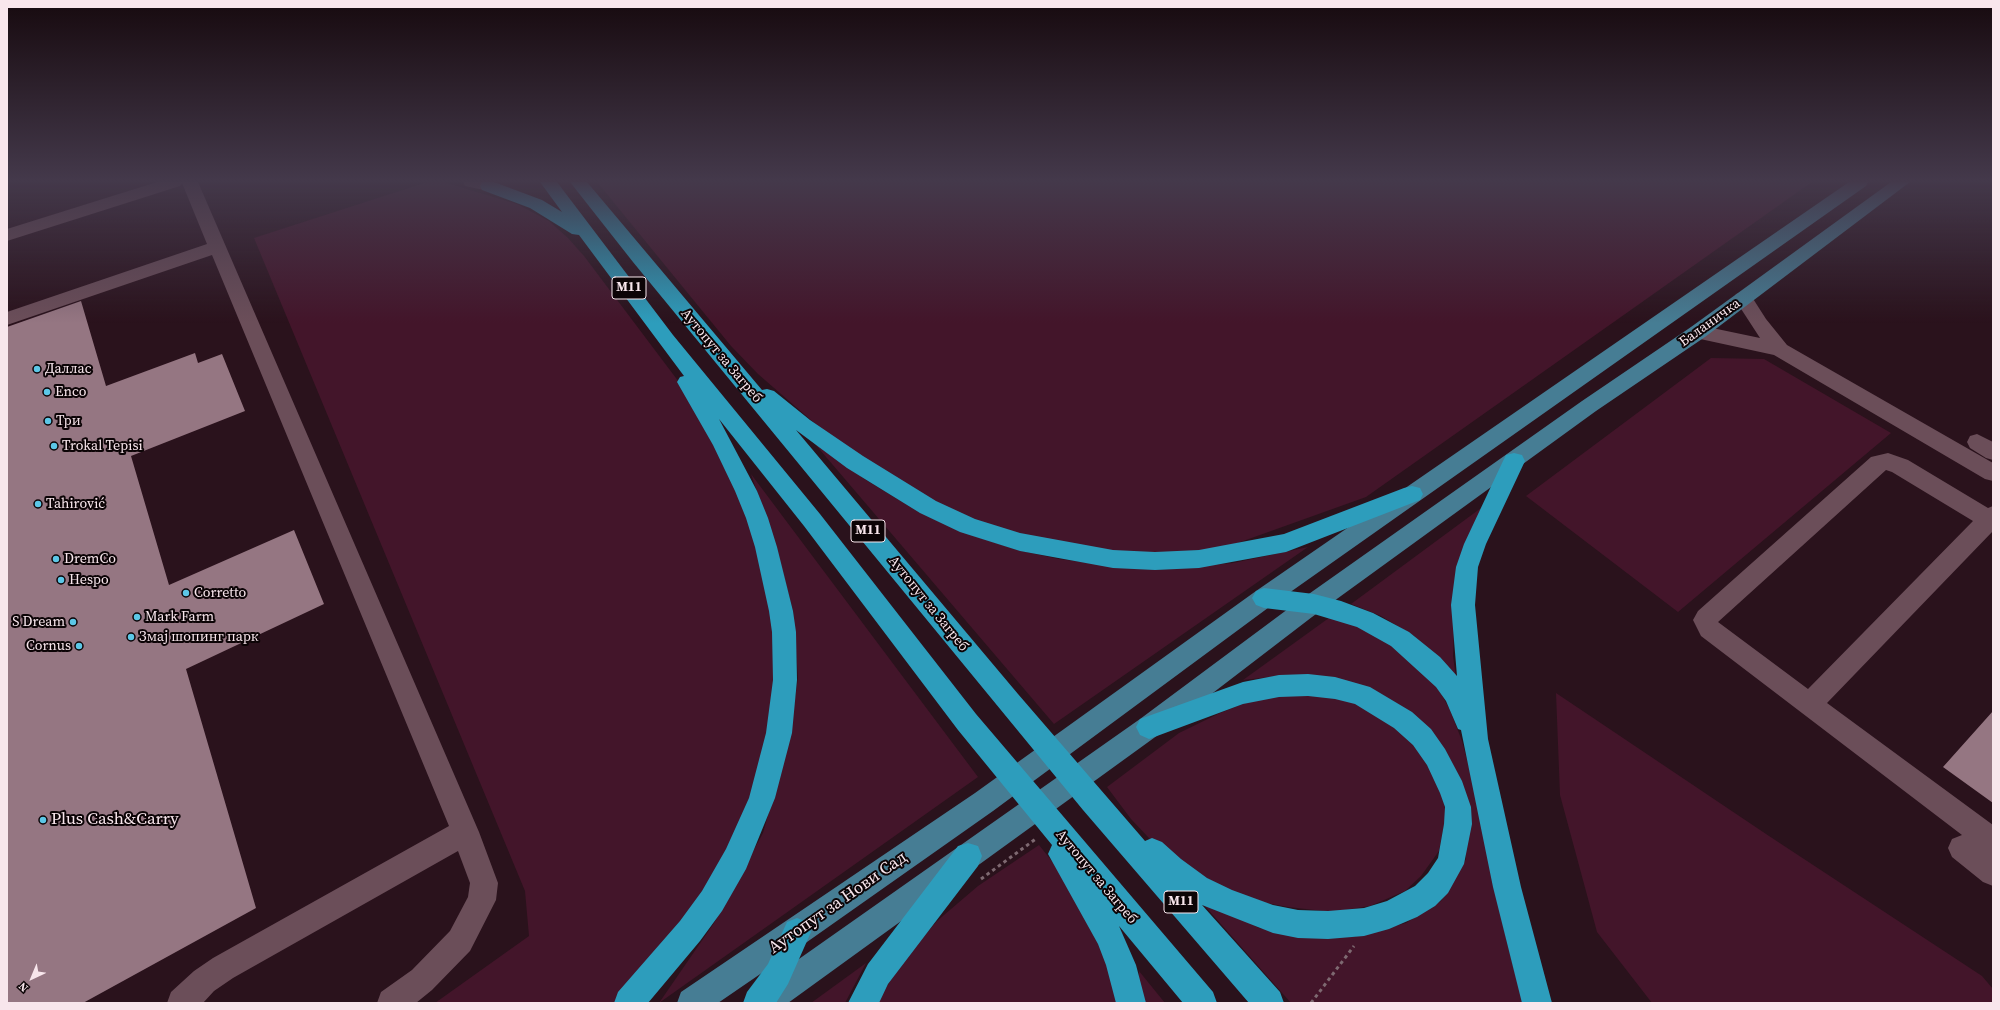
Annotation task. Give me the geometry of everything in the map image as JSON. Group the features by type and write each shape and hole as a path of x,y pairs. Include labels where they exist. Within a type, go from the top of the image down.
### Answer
{"highway":[{"path":"577,229 591,238"},
{"name":"M11","path":"584,229 666,340 812,520 967,722 1025,791 1084,877"},
{"name":"Аутопут за Загреб","path":"616,229 725,362 915,587 1092,801 1269,1003"},
{"path":"629,1003 690,931 712,901 736,859 762,798 779,733 785,680 784,632 781,611 766,547 757,518 740,478 723,445 688,386 666,340"},
{"path":"725,362 803,425 855,462 928,507 968,526 1020,542 1113,559 1155,561 1199,559 1286,543 1412,494"},
{"path":"1514,461 1474,544 1467,567 1463,605 1475,739 1507,887 1537,1003"},
{"path":"1264,598 1314,604 1341,611 1365,620 1394,636 1416,651 1445,679 1456,695 1475,739"},
{"path":"1092,801 1145,845 1171,869 1197,888 1249,911 1273,919 1298,924 1328,925 1349,923 1389,915 1408,907 1425,896 1438,883 1450,864 1458,824 1458,806 1453,790 1422,737 1403,720 1361,695 1335,688 1308,685 1279,686 1242,693 1149,727"},
{"path":"863,1003 878,974 968,856"},
{"path":"1084,877 1121,965 1131,1003"},
{"name":"Аутопут за Загреб","path":"1084,877 1202,1003"},
{"path":"758,1003 778,974 797,932"}],"main road":[{"name":"Баланичка","path":"1264,598 1793,229"},
{"name":"Баланичка","path":"968,856 1149,727 1314,604 1590,406 1698,332 1837,229"},
{"path":"1565,389 1590,406"},
{"name":"Аутопут за Нови Сад","path":"692,1003 984,802 1264,598"},
{"path":"763,1003 968,856"}],"lane":[{"path":"7,235 25,229"},
{"path":"210,229 465,832 484,883 482,900 460,941 422,980 392,1003"},
{"path":"7,319 217,247"},
{"path":"1743,298 1759,324 1780,350"},
{"path":"1698,332 1780,350 1993,473"},
{"path":"1809,705 1992,519 1900,466 1888,462 1879,463 1706,618 1706,623 1709,629 1809,705 1882,760 1993,842"},
{"path":"182,1003 204,981 223,968 465,832"},
{"path":"1962,848 1993,872"}],"path":[{"path":"977,882 1044,833"},
{"path":"1311,1003 1359,939"}],"shaded area":[{"path":"281,229 558,229 584,256 697,406 747,509 775,631 776,701 744,821 721,865 664,953 615,1003 435,1003 529,936 525,891 254,238"},
{"path":"636,229 1745,229 1366,497 1232,545 1232,547 1181,552 1111,552 1039,539 980,523 924,496 827,434 758,374 731,346"},
{"path":"1711,358 1764,359 1891,433 1678,612 1526,496"},
{"path":"809,437 828,453 866,480 917,511 960,531 1017,550 1059,559 1111,566 1168,569 1233,563 1308,547 1054,724"},
{"path":"751,474 978,777 659,1003 714,923 763,833 788,744 798,678 793,610 775,544"},
{"path":"1481,508 1455,592 1453,656 1457,685 1440,661 1414,636 1381,616 1351,604"},
{"path":"1333,615 1376,630 1437,686 1450,710 1462,741 1473,782 1507,943 1523,1003 1291,1003 1196,896 1259,928 1312,936 1353,937 1406,923 1441,901 1466,859 1466,809 1420,723 1279,676 1243,680"},
{"path":"1556,693 1769,836 1982,976 1993,989 1993,1003 1652,1003 1597,932 1560,795"},
{"path":"1282,695 1342,697 1375,711 1403,731 1425,757 1441,787 1446,815 1439,851 1421,876 1405,891 1370,906 1332,912 1288,907 1244,899 1165,855 1131,819 1107,787 1179,733 1220,713 1250,701"},
{"path":"1039,845 1083,900 1106,947 1119,1003 877,1003 902,961 937,921 978,886"},
{"path":"866,963 845,1003 811,1003"},
{"path":"1139,971 1165,1003 1139,1003"}],"building":[{"name":"Змај шопинг парк","path":"81,301 106,386 195,353 198,363 222,354 245,411 131,456 169,585 294,530 324,604 186,669 256,908 83,1003 7,1003 7,327"},
{"path":"1993,711 1993,803 1943,767"}],"place":[{"name":"Даллас","path":"37,369"},
{"name":"Enco","path":"47,392"},
{"name":"Три","path":"48,421"},
{"name":"Trokal Tepisi","path":"54,446"},
{"name":"Tahirović","path":"38,504"},
{"name":"DremCo","path":"56,559"},
{"name":"Hespo","path":"61,580"},
{"name":"Corretto","path":"186,593"},
{"name":"Mark Farm","path":"137,617"},
{"name":"S Dream","path":"73,622"},
{"name":"Змај шопинг парк","path":"131,637"},
{"name":"Cornus","path":"79,646"},
{"name":"Plus Cash&Carry","path":"43,820"}]}
